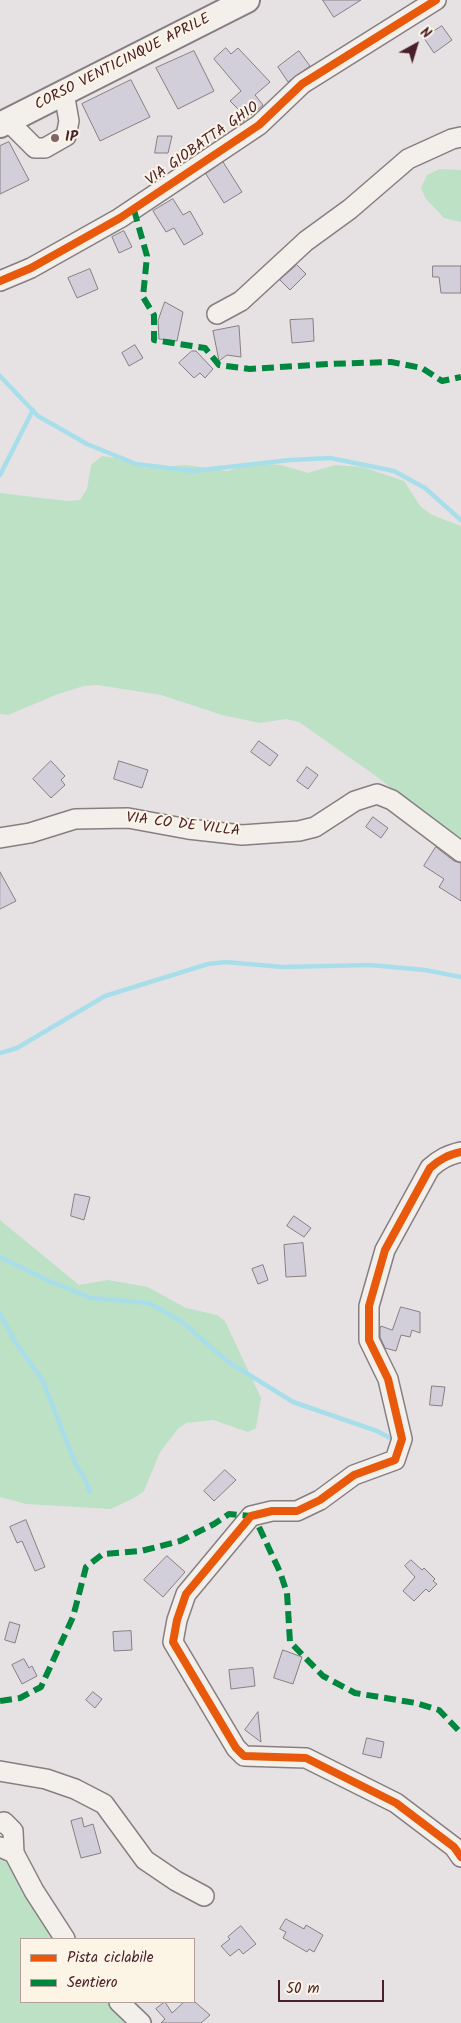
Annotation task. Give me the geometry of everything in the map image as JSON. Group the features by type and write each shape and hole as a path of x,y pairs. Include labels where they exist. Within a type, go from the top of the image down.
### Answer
{"main road":[{"name":"CORSO VENTICINQUE APRILE","path":"4,123 247,0"}],"street":[{"name":"VIA GIOBATTA GHIO","path":"0,281 31,268 127,214 259,125 302,84 436,0"},
{"path":"4,123 35,148 45,148 66,136 69,121 64,93"},
{"path":"217,314 241,301 306,241 350,209 408,158 461,137"},
{"name":"VIA CO DE VILLA","path":"0,838 30,833 75,820 128,818 188,829 242,835 299,831 315,828 355,801 377,794 392,800 461,852"},
{"path":"461,1152 450,1154 430,1168 385,1250 369,1306 369,1340 388,1379 402,1439 395,1460 354,1475 320,1500 297,1511 272,1510 255,1522 186,1594 177,1620 173,1642 236,1748 244,1756 306,1758 396,1803 454,1847 461,1857"},
{"path":"0,1771 46,1779 75,1789 104,1804 145,1860 176,1881 204,1896"},
{"path":"0,1823 4,1822 13,1831 7,1850 63,1938"},
{"path":"120,2003 141,2023"}],"green space":[{"path":"440,169 461,170 461,222 444,218 426,199 421,188 427,175"},
{"path":"102,456 116,458 145,468 186,465 227,471 254,463 281,465 308,473 335,465 363,467 404,481 420,506 432,515 461,526 461,841 373,774 299,722 286,719 260,723 222,715 161,695 97,685 84,686 58,694 8,715 0,714 0,493 67,501 80,500 87,489 91,465"},
{"path":"0,1220 79,1285 108,1280 148,1287 186,1308 217,1315 225,1321 261,1398 256,1428 248,1432 213,1420 186,1423 178,1429 160,1452 144,1491 111,1509 26,1504 0,1497"},
{"path":"0,1856 13,1869 53,1938 20,1938 20,2003 112,2003 133,2023 0,2023"}],"building":[{"path":"323,0 361,0 334,17"},
{"path":"442,26 452,40 434,53 424,38"},
{"path":"226,48 231,54 238,48 270,82 255,95 263,105 239,125 233,117 240,111 230,101 241,91 214,59"},
{"path":"194,51 214,91 178,109 156,68"},
{"path":"299,51 310,66 288,82 278,67"},
{"path":"131,80 150,117 100,141 82,104"},
{"path":"158,136 172,136 168,153 155,153"},
{"path":"9,142 29,180 0,194 0,146"},
{"path":"223,162 242,192 224,203 206,174"},
{"path":"173,199 183,215 190,211 203,234 184,245 174,228 166,232 153,211"},
{"path":"124,231 132,247 119,253 112,237"},
{"path":"297,265 306,274 290,290 280,280"},
{"path":"433,266 461,266 461,293 441,293 439,277 433,277"},
{"path":"90,269 98,289 77,298 68,278"},
{"path":"165,302 183,312 177,341 159,339 158,321"},
{"path":"313,319 314,341 292,343 290,320"},
{"path":"239,326 241,357 227,355 219,361 213,331"},
{"path":"135,345 143,358 129,366 122,353"},
{"path":"192,351 196,351 213,369 205,378 200,373 194,378 179,363"},
{"path":"259,741 278,755 270,766 251,752"},
{"path":"51,761 65,776 61,780 65,785 51,798 33,779"},
{"path":"119,761 148,770 142,788 114,779"},
{"path":"307,767 318,775 308,789 297,781"},
{"path":"373,817 388,828 381,838 366,827"},
{"path":"436,847 454,861 461,863 461,901 439,887 444,879 424,866"},
{"path":"0,872 16,901 0,909"},
{"path":"75,1194 90,1197 84,1220 71,1216"},
{"path":"294,1216 311,1228 304,1237 287,1226"},
{"path":"303,1243 306,1276 286,1277 284,1245"},
{"path":"263,1265 268,1280 258,1284 252,1269"},
{"path":"401,1307 420,1312 420,1333 412,1330 410,1337 401,1335 396,1351 385,1348 380,1337 380,1329 381,1326 392,1330"},
{"path":"432,1386 445,1387 442,1406 430,1405"},
{"path":"225,1470 236,1480 214,1501 204,1491"},
{"path":"26,1520 45,1567 35,1571 22,1541 17,1543 10,1527"},
{"path":"167,1556 185,1572 163,1597 144,1580"},
{"path":"411,1560 422,1570 424,1568 435,1579 433,1581 437,1584 429,1592 426,1589 414,1601 403,1591 415,1577 405,1566"},
{"path":"10,1622 20,1625 15,1643 5,1640"},
{"path":"131,1631 132,1650 114,1651 113,1632"},
{"path":"283,1650 302,1657 293,1684 274,1678"},
{"path":"24,1659 29,1668 32,1666 37,1676 22,1684 12,1665"},
{"path":"253,1668 255,1686 231,1689 229,1670"},
{"path":"93,1692 102,1699 95,1708 86,1700"},
{"path":"258,1712 261,1742 245,1730"},
{"path":"367,1738 384,1742 381,1758 363,1754"},
{"path":"82,1818 84,1827 93,1824 101,1853 81,1858 71,1821"},
{"path":"286,1919 304,1929 306,1925 323,1935 314,1952 309,1949 307,1952 283,1938 286,1932 280,1929"},
{"path":"241,1926 256,1944 243,1954 239,1949 230,1956 221,1946"},
{"path":"195,2002 210,2015 201,2023 161,2023 165,2019 156,2009 166,2003 172,2013 183,2003"}],"waterway":[{"path":"0,376 38,416 87,444 136,464 193,471 290,460 330,458 394,471 425,488 461,520"},
{"path":"0,475 33,410"},
{"path":"0,1053 17,1048 105,996 208,964 226,962 282,967 370,965 425,970 461,977"},
{"path":"0,1257 47,1280 91,1298 149,1303 182,1322 227,1361 293,1402 377,1431 396,1441"},
{"path":"0,1313 15,1342 42,1379 76,1465 85,1479 90,1492"}],"marked path":[{"path":"134,210 147,256 143,297 154,315 154,340 205,348 219,365 250,369 391,362 422,368 442,381 461,377"},
{"path":"0,1701 20,1698 41,1687 73,1617 86,1567 103,1554 141,1551 180,1541 214,1524 229,1514 251,1516"},
{"path":"259,1527 280,1572 287,1593 290,1642 323,1676 355,1693 416,1703 439,1710 461,1733"}],"cycle path":[{"path":"0,281 31,268 120,218 259,125 302,84 436,0"},
{"path":"461,1152 444,1158 430,1168 385,1250 369,1306 369,1340 388,1379 402,1439 395,1460 354,1475 320,1500 297,1511 272,1511 251,1516 186,1594 177,1620 173,1642 236,1748 244,1756 306,1758 396,1803 454,1847 461,1857"}],"place":[{"name":"IP","path":"55,138"}]}
